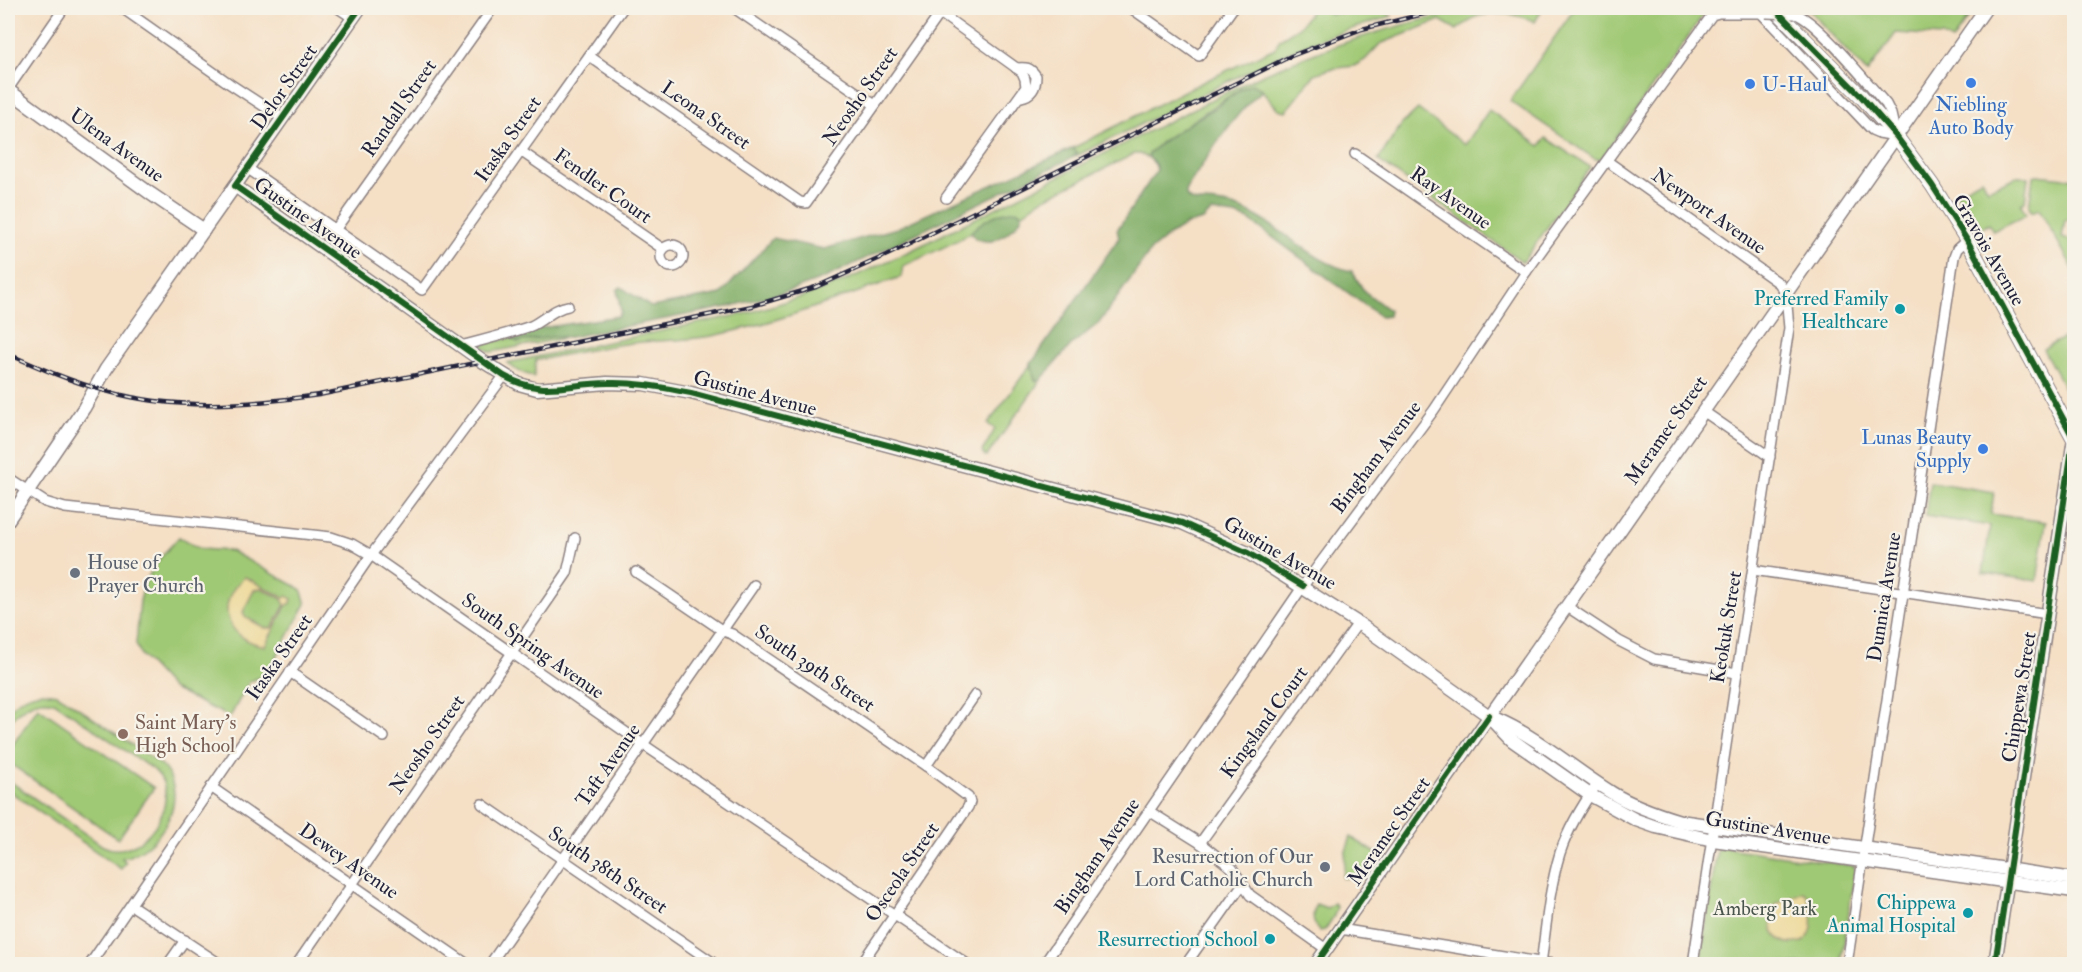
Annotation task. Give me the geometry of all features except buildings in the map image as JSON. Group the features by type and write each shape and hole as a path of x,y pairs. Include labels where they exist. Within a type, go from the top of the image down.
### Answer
{"main road":[{"name":"Gravois Avenue","path":"1767,11 1845,79 1896,136 1942,200 1967,240 2074,437"},
{"path":"2064,507 2074,495"}],"street":[{"path":"8,90 64,8"},
{"path":"122,8 282,118"},
{"path":"338,8 356,13"},
{"name":"Randall Street","path":"335,230 493,8"},
{"name":"Itaska Street","path":"335,230 422,291 622,8"},
{"path":"734,8 875,105"},
{"path":"1131,8 1199,56 1233,8"},
{"name":"Meramec Street","path":"1316,964 1986,8"},
{"path":"939,9 1022,72 1026,87 946,198"},
{"name":"Neosho Street","path":"803,203 808,202 939,9"},
{"name":"Gravois Avenue","path":"1767,11 1805,17 1886,104 1896,136"},
{"name":"Bingham Avenue","path":"1044,964 1303,586 1434,410 1526,273 1712,15 1767,11"},
{"name":"Delor Street","path":"8,520 84,408 106,369 356,13"},
{"name":"Leona Street","path":"589,56 803,203"},
{"name":"Ulena Avenue","path":"8,90 204,230"},
{"name":"Fendler Court","path":"522,152 663,249"},
{"name":"Ray Avenue","path":"1355,154 1526,273"},
{"name":"Newport Avenue","path":"1607,161 1779,283 1786,294"},
{"path":"247,168 335,230"},
{"name":"Gustine Avenue","path":"235,186 504,376 519,384 537,388 607,382 644,384 710,398 1182,523 1248,553 1303,586 1489,716 1521,731 1612,793 1656,814 1714,834"},
{"name":"Dunnica Avenue","path":"1847,964 1954,257 1967,240"},
{"name":"Keokuk Street","path":"1693,964 1789,328 1786,294"},
{"path":"461,346 531,326 542,321 560,307 568,306"},
{"name":"Itaska Street","path":"90,964 371,555 504,376"},
{"path":"1703,411 1770,456"},
{"name":"Chippewa Street","path":"1995,964 2074,437"},
{"path":"8,478 27,491"},
{"name":"South Spring Avenue","path":"27,491 55,506 77,511 331,537 352,544 967,964"},
{"name":"Neosho Street","path":"297,964 567,573 575,538"},
{"path":"1753,570 2048,614"},
{"name":"South 39th Street","path":"636,572 723,631 732,634 926,766 970,800"},
{"name":"Taft Avenue","path":"490,964 754,585"},
{"path":"1566,606 1619,641 1654,659 1737,673"},
{"name":"Kingsland Court","path":"1200,843 1358,623"},
{"path":"290,672 384,737"},
{"path":"926,766 975,695"},
{"name":"Gustine Avenue","path":"1489,716 1512,740 1590,795 1636,820 1656,827 2008,875 2074,879"},
{"path":"1541,964 1555,869 1569,832 1598,783"},
{"name":"Dewey Avenue","path":"211,787 467,964"},
{"name":"Osceola Street","path":"861,964 968,807 970,800"},
{"name":"South 38th Street","path":"482,804 562,861 716,964"},
{"path":"1149,811 1200,843 1232,868 1250,896 1326,949"},
{"name":"Gustine Avenue","path":"2008,875 2074,891"},
{"path":"1186,964 1242,885"},
{"path":"131,904 220,964"},
{"path":"1340,929 1552,964"},
{"path":"168,964 185,940"}],"green space":[{"path":"1313,8 1321,8 1331,14 1340,13 1344,8 1386,8 1386,12 1392,16 1323,38 1286,53 1074,157 1076,153 1073,148 1186,90 1275,48 1280,39 1299,27"},
{"path":"1484,8 1543,8 1535,22 1513,15 1488,14 1473,18 1457,30 1440,20 1380,44 1365,60 1354,66 1330,69 1315,74 1286,111 1278,109 1260,88 1241,88 1161,142 1149,154 1149,158 1134,154 1041,200 1022,214 1020,211 1011,211 998,215 955,242 903,266 901,277 832,301 717,335 631,343 536,360 534,377 518,371 507,363 748,313 811,294 912,250 1259,76 1369,34 1426,19"},
{"path":"1575,8 1714,8 1704,14 1601,159 1595,159 1510,101"},
{"path":"1795,8 1975,8 1952,41 1942,36 1896,33 1867,73 1808,9 1805,11"},
{"path":"1252,84 1263,90 1251,100 1221,137 1186,189 1186,196 1196,202 1224,204 1244,210 1274,227 1312,254 1352,271 1364,291 1389,310 1388,316 1381,317 1249,220 1235,215 1211,212 1203,220 1188,224 1172,233 1151,250 1099,323 1071,345 1040,381 1035,380 1031,364 1119,238 1117,230 1157,170 1149,154 1173,134"},
{"path":"1418,109 1465,145 1489,110 1540,146 1546,138 1590,167 1523,262 1378,160 1402,124"},
{"path":"1073,148 1077,153 1074,157 825,278 792,290 728,307 570,337 518,342 513,340 513,337 535,329 619,316 621,311 617,290 621,287 651,307 721,294 773,238 824,249 897,228"},
{"path":"2033,176 2074,179 2074,221 2065,220 2062,238 2074,241 2074,270 2039,209 2032,212 2029,207"},
{"path":"2016,177 2028,177 2025,201 2021,204 2026,215 1993,231 1989,224 1978,230 1956,193 1981,179 1988,189"},
{"path":"1016,210 1022,214 1018,222 1006,234 992,241 976,239 971,232 991,217"},
{"path":"2067,336 2074,337 2066,391 2043,349"},
{"path":"513,337 513,340 518,342 570,337 491,352 479,345"},
{"path":"1031,364 1035,380 1040,381 987,456 984,455 982,452 995,429 988,424"},
{"path":"1930,482 1994,492 1991,514 2046,522 2037,581 1983,573 1990,526 1925,516"},
{"path":"179,537 200,549 231,551 301,589 306,604 267,674 249,682 230,717 172,689 141,655 136,644 140,601 145,582 160,558"},
{"path":"43,692 57,694 65,699 160,764 170,777 174,791 173,806 168,820 149,845 122,858 126,862 121,869 8,790 8,780 103,846 117,849 132,846 144,838 155,826 162,812 165,797 163,783 155,771 54,702 34,703 17,714 8,724 8,711 15,704 28,696"},
{"path":"38,707 154,788 118,839 8,762 8,752"},
{"path":"1351,837 1379,855 1361,880 1357,877 1343,878 1346,851"},
{"name":"Amberg Park","path":"1720,847 1854,866 1841,964 1700,964 1717,850"},
{"path":"1334,903 1337,907 1334,916 1325,930 1319,931 1313,918 1316,904 1327,908"}],"sand":[{"path":"245,577 284,598 287,596 292,599 265,646 241,636 228,619 229,597","holes":["261,588 282,599 285,605 272,628 265,628 245,617 243,612 254,590"]},
{"path":"1803,892 1807,895 1812,914 1811,932 1803,942 1785,942 1779,939 1772,928 1776,904"}],"railway":[{"path":"8,354 81,383 132,397 185,404 238,403 319,395 752,306 816,287 887,255 1291,56 1362,29 1448,8"}],"cycle path":[{"path":"360,8 235,186 504,376 518,383 544,388 619,383 691,393 1182,523 1248,553 1303,586"},
{"path":"1774,8 1861,96 1896,136 1932,185 1967,240 2074,439"},
{"path":"1995,964 2074,435"},
{"path":"1316,964 1489,716"}],"place":[{"name":"Niebling Auto Body","path":"1971,83"},
{"name":"U-Haul","path":"1750,84"},
{"name":"Preferred Family Healthcare","path":"1900,309"},
{"name":"Lunas Beauty Supply","path":"1983,449"},
{"name":"House of Prayer Church","path":"75,573"},
{"name":"Saint Mary's High School","path":"123,734"},
{"name":"Resurrection of Our Lord Catholic Church","path":"1325,867"},
{"name":"Chippewa Animal Hospital","path":"1968,913"},
{"name":"Resurrection School","path":"1270,939"}]}
